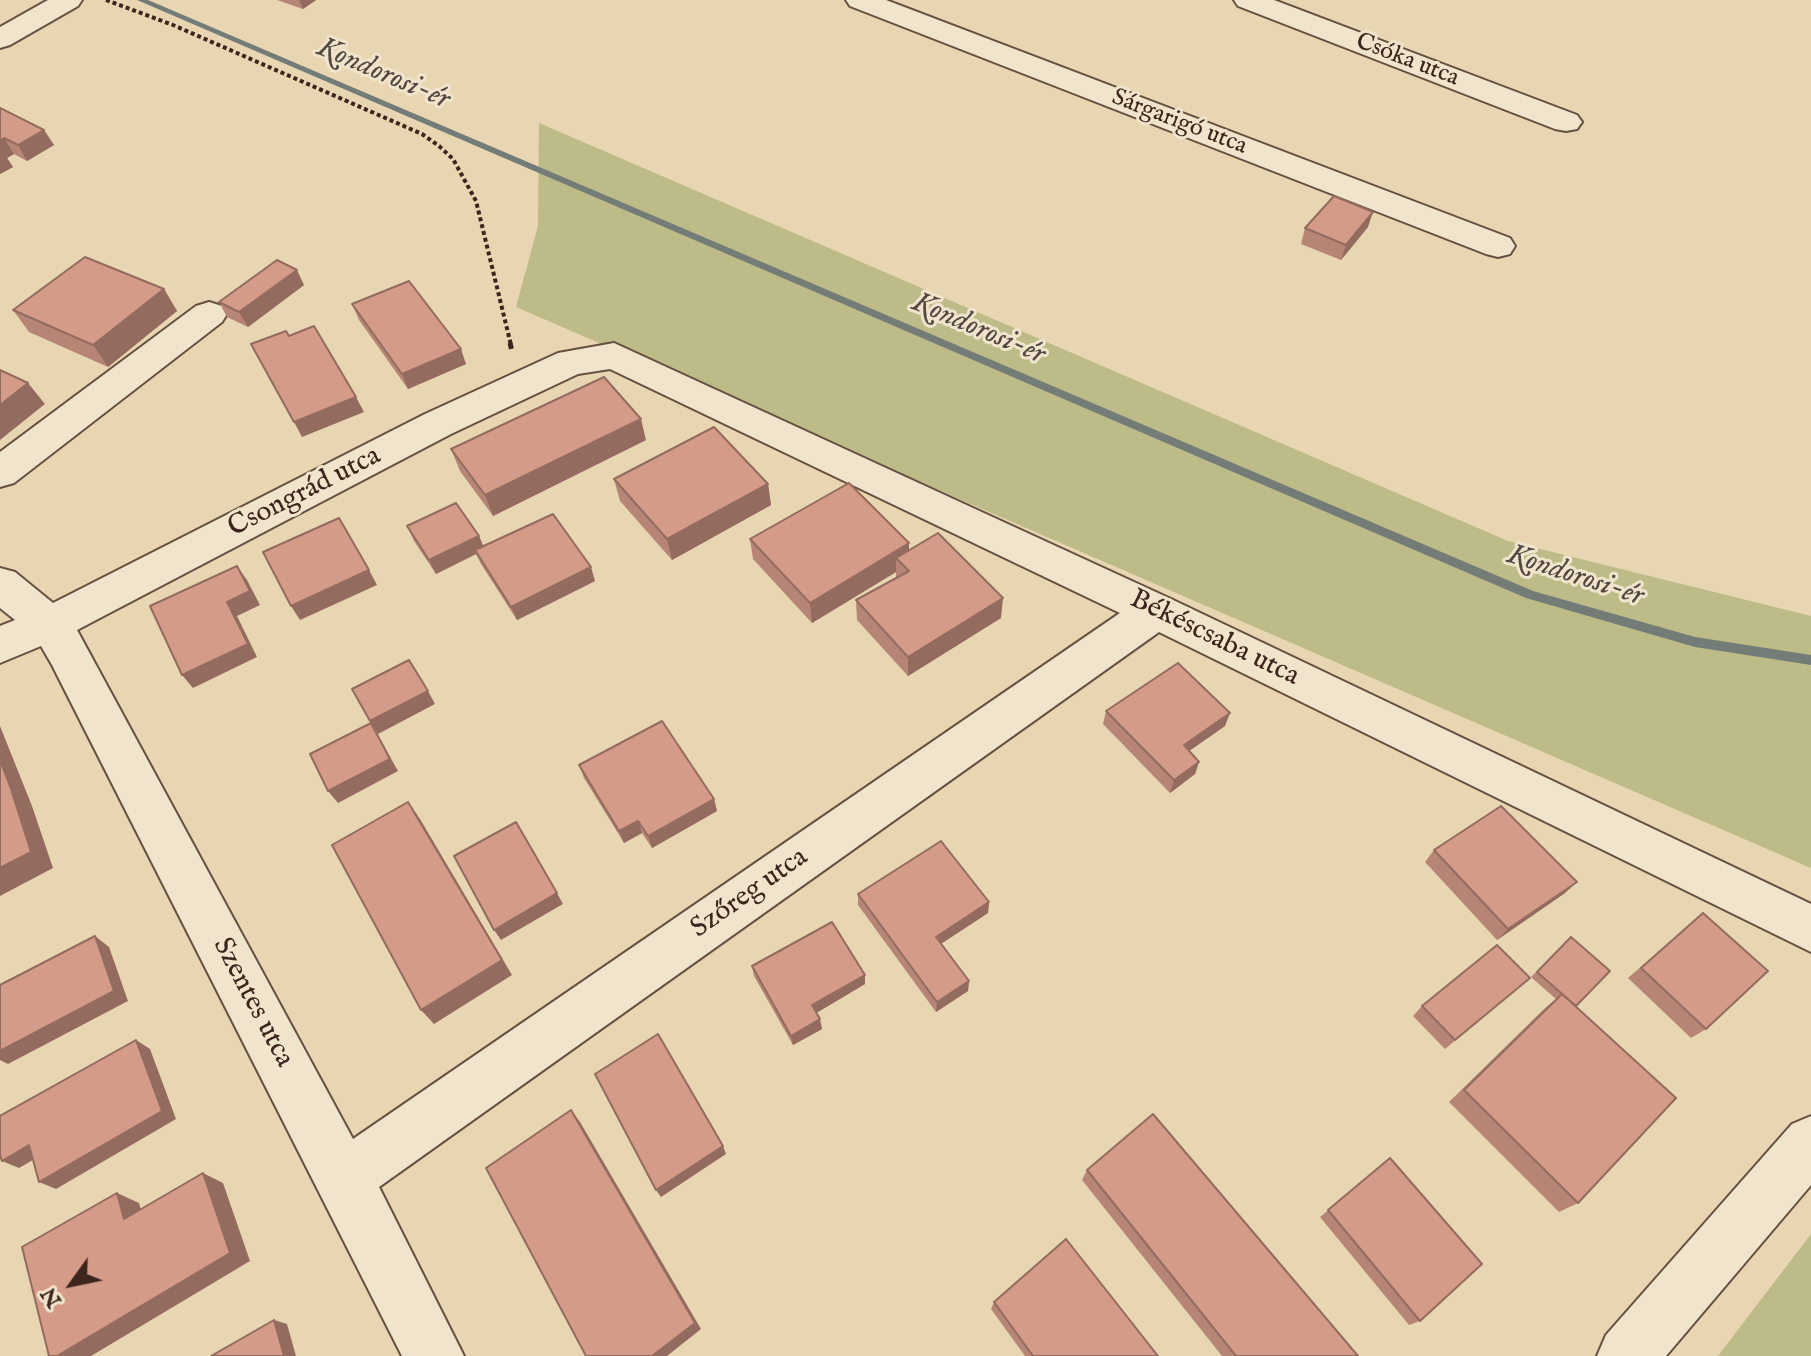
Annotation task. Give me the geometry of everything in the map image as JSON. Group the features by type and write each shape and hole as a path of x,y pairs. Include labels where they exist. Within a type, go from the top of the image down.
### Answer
{"street":[{"path":"0,39 38,8 68,0"},
{"name":"Sárgarigó utca","path":"860,0 1498,246"},
{"name":"Csóka utca","path":"1248,0 1566,122"},
{"path":"0,473 209,314"},
{"name":"Csongrád utca","path":"0,645 59,638 438,424 571,362 614,356"},
{"name":"Békéscsaba utca","path":"614,356 1156,611 1811,929"},
{"path":"0,584 59,638"},
{"name":"Szőreg utca","path":"344,1178 1156,611"},
{"name":"Szentes utca","path":"59,638 344,1178 434,1356"},
{"path":"1627,1356 1811,1143"}],"path":[{"path":"106,0 173,25 422,134 453,159 476,201 516,365 495,398"}],"shaded area":[{"path":"539,123 1508,541 1811,616 1811,868 516,307 538,226"},
{"path":"1811,1234 1811,1356 1718,1356"}],"building":[{"path":"0,108 44,130 18,145 4,138 0,141"},
{"path":"1334,196 1373,212 1346,245 1305,228"},
{"path":"85,257 164,289 93,345 13,310"},
{"path":"277,260 297,270 239,312 219,302"},
{"path":"409,281 461,349 402,374 352,304"},
{"path":"314,326 356,397 294,422 251,344 286,331 289,336"},
{"path":"0,370 28,383 0,405"},
{"path":"604,377 641,419 485,495 451,449"},
{"path":"714,427 768,484 667,539 614,479"},
{"path":"849,483 909,543 810,603 750,539"},
{"path":"456,503 479,536 429,560 407,526"},
{"path":"553,514 591,567 511,607 475,550"},
{"path":"339,518 369,570 291,606 263,552"},
{"path":"938,533 1003,598 908,657 856,600 909,571 896,558"},
{"path":"237,566 250,591 227,602 248,644 182,675 150,606"},
{"path":"409,660 428,691 370,721 352,689"},
{"path":"1178,663 1230,713 1184,745 1199,762 1174,780 1106,711"},
{"path":"662,721 714,799 648,836 638,821 619,831 579,765"},
{"path":"371,723 390,759 328,791 310,754"},
{"path":"0,760 31,852 0,868"},
{"path":"408,802 502,960 421,1010 332,845"},
{"path":"1501,806 1577,882 1508,929 1434,850"},
{"path":"516,822 557,893 494,930 454,856"},
{"path":"941,841 989,902 936,937 969,981 937,1002 858,894"},
{"path":"1703,913 1768,971 1706,1029 1641,968"},
{"path":"832,922 865,975 812,1005 820,1019 791,1036 752,966"},
{"path":"95,936 114,991 0,1051 0,985"},
{"path":"1571,937 1610,971 1576,1006 1537,972"},
{"path":"1497,945 1530,978 1455,1040 1422,1006"},
{"path":"1562,994 1676,1098 1578,1203 1464,1090"},
{"path":"658,1034 723,1146 656,1190 595,1074"},
{"path":"136,1040 162,1111 39,1182 29,1145 2,1161 0,1116"},
{"path":"571,1110 695,1323 652,1356 586,1356 486,1168"},
{"path":"1153,1114 1358,1356 1236,1356 1087,1170"},
{"path":"1390,1158 1482,1264 1420,1321 1328,1210"},
{"path":"203,1173 230,1253 57,1356 49,1356 22,1247 117,1193 124,1219"},
{"path":"1066,1239 1158,1356 1033,1356 994,1302"},
{"path":"274,1320 284,1356 211,1356"}],"waterway":[{"name":"Kondorosi-ér","path":"141,0 1530,595 1695,642 1811,660"}]}
